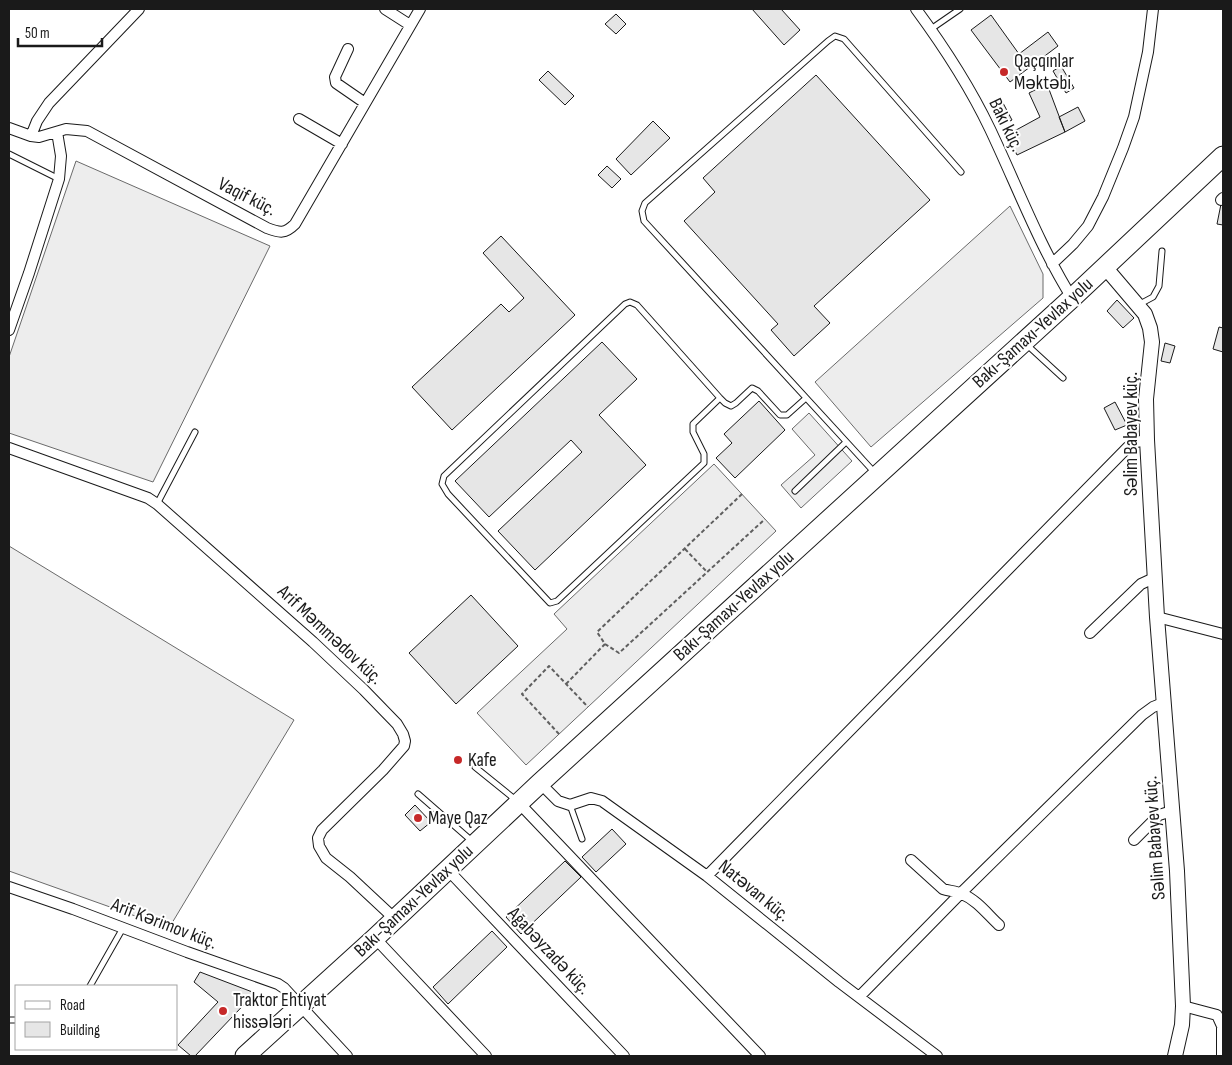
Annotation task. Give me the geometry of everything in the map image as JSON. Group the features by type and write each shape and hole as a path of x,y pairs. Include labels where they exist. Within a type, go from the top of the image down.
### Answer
{"highway":[{"name":"Bakı-Şamaxı-Yevlax yolu","path":"245,1056 375,938 519,802 1072,298 1223,156"}],"street":[{"path":"31,136 37,121 49,103 139,9"},
{"path":"385,9 410,25"},
{"name":"Vaqif küç.","path":"9,128 38,137 66,129 88,131 267,228 284,232 290,230 295,224 420,9"},
{"name":"Bakı küç.","path":"916,9 940,42 990,128 1052,264 1072,298"},
{"path":"1052,264 1088,226 1103,197 1123,148 1134,117 1148,52 1153,9"},
{"path":"348,50 335,77 336,84 366,103"},
{"path":"299,119 342,144"},
{"path":"9,330 59,179 61,156 57,132"},
{"name":"Səlim Babayev küç.","path":"1105,267 1145,314 1152,342 1146,399 1147,440 1154,578 1177,871 1183,1006 1182,1025 1175,1056"},
{"path":"707,876 1128,447 1136,442 1147,440"},
{"name":"Arif Məmmədov küç.","path":"9,448 148,498 157,504 313,642 397,724 405,741 404,746 383,770 322,830 318,838 319,846 326,858 395,919"},
{"path":"1090,633 1141,584 1154,578"},
{"path":"1157,617 1223,634"},
{"path":"859,998 1142,715 1163,703"},
{"path":"540,783 558,801 570,805"},
{"name":"Natəvan küç.","path":"570,805 591,798 602,801 707,876 859,998 937,1056"},
{"path":"519,802 760,1056"},
{"path":"1134,840 1159,815 1172,811"},
{"path":"911,860 943,888 962,893 972,900 999,925"},
{"name":"Ağabəyzadə küç.","path":"448,870 624,1056"},
{"name":"Arif Kərimov küç.","path":"9,887 278,984 284,988 347,1056"},
{"path":"375,938 486,1056"},
{"path":"1183,1006 1220,1015 1222,1056"}],"lane":[{"path":"931,29 960,9"},
{"path":"877,475 644,221 642,211 645,203 835,36 844,39 962,172"},
{"path":"9,154 59,179"},
{"path":"1137,305 1153,297 1159,286 1162,251"},
{"path":"720,398 693,424 693,432 704,454 704,463 557,601 550,603 448,494 442,484 444,476 625,304 630,302 637,305 720,398 731,406 752,388 758,391 780,415 787,415 806,398"},
{"path":"1024,342 1063,378"},
{"path":"157,504 195,432"},
{"path":"795,491 846,442"},
{"path":"475,767 519,802"},
{"path":"418,794 476,844"},
{"path":"570,805 582,839"},
{"path":"91,985 123,927"}],"path":[{"path":"742,494 598,632 605,644 619,653 765,518"},
{"path":"685,549 707,572"},
{"path":"566,684 605,644"},
{"path":"559,734 522,694 549,666 588,707"}],"shaded area":[{"path":"76,161 270,246 153,482 9,433 9,357"},
{"path":"1010,206 1043,274 1043,298 871,447 815,382"},
{"path":"809,413 852,461 801,508 781,485 815,455 792,429"},
{"path":"714,464 776,531 526,765 477,713 567,629 554,614"},
{"path":"9,546 294,720 169,928 9,871"}],"building":[{"path":"752,9 781,9 800,30 784,45"},
{"path":"616,14 626,24 616,34 605,24"},
{"path":"991,15 1019,54 1048,32 1058,46 1010,82 971,30"},
{"path":"1061,66 1074,88 1066,93 1053,71"},
{"path":"548,71 574,96 565,105 539,80"},
{"path":"816,75 930,200 814,306 830,323 794,356 771,330 778,324 684,221 715,192 703,178"},
{"path":"1047,84 1065,132 1017,155 1007,135 1040,117 1029,93"},
{"path":"1003,103 1012,120 1002,125 993,109"},
{"path":"1078,107 1085,121 1065,132 1059,117"},
{"path":"653,121 670,138 631,175 616,159"},
{"path":"607,166 621,179 612,188 598,175"},
{"path":"1221,204 1223,205 1223,225 1217,224"},
{"path":"501,236 575,315 452,430 412,387 501,304 509,312 524,298 483,253"},
{"path":"1117,300 1134,318 1123,328 1107,311"},
{"path":"1219,327 1223,328 1223,352 1213,349"},
{"path":"602,342 637,379 599,415 646,465 535,570 498,531 582,452 571,440 489,517 455,481"},
{"path":"1165,343 1175,346 1170,363 1161,361"},
{"path":"759,401 785,430 735,478 716,458 732,443 724,434"},
{"path":"1115,402 1127,425 1115,430 1104,408"},
{"path":"471,595 518,646 456,704 409,653"},
{"name":"Maye Qaz","path":"415,805 431,822 420,831 405,815"},
{"path":"612,829 626,844 596,872 582,857"},
{"path":"565,861 581,877 521,934 506,917"},
{"path":"492,931 507,947 448,1004 433,987"},
{"path":"200,972 255,993 195,1056 191,1056 178,1045 218,1002 194,982"}],"place":[{"name":"Qaçqınlar Məktəbi","path":"1004,72"},
{"name":"Kafe","path":"458,760"},
{"name":"Maye Qaz","path":"418,818"},
{"name":"Traktor Ehtiyat hissələri","path":"223,1011"}]}
